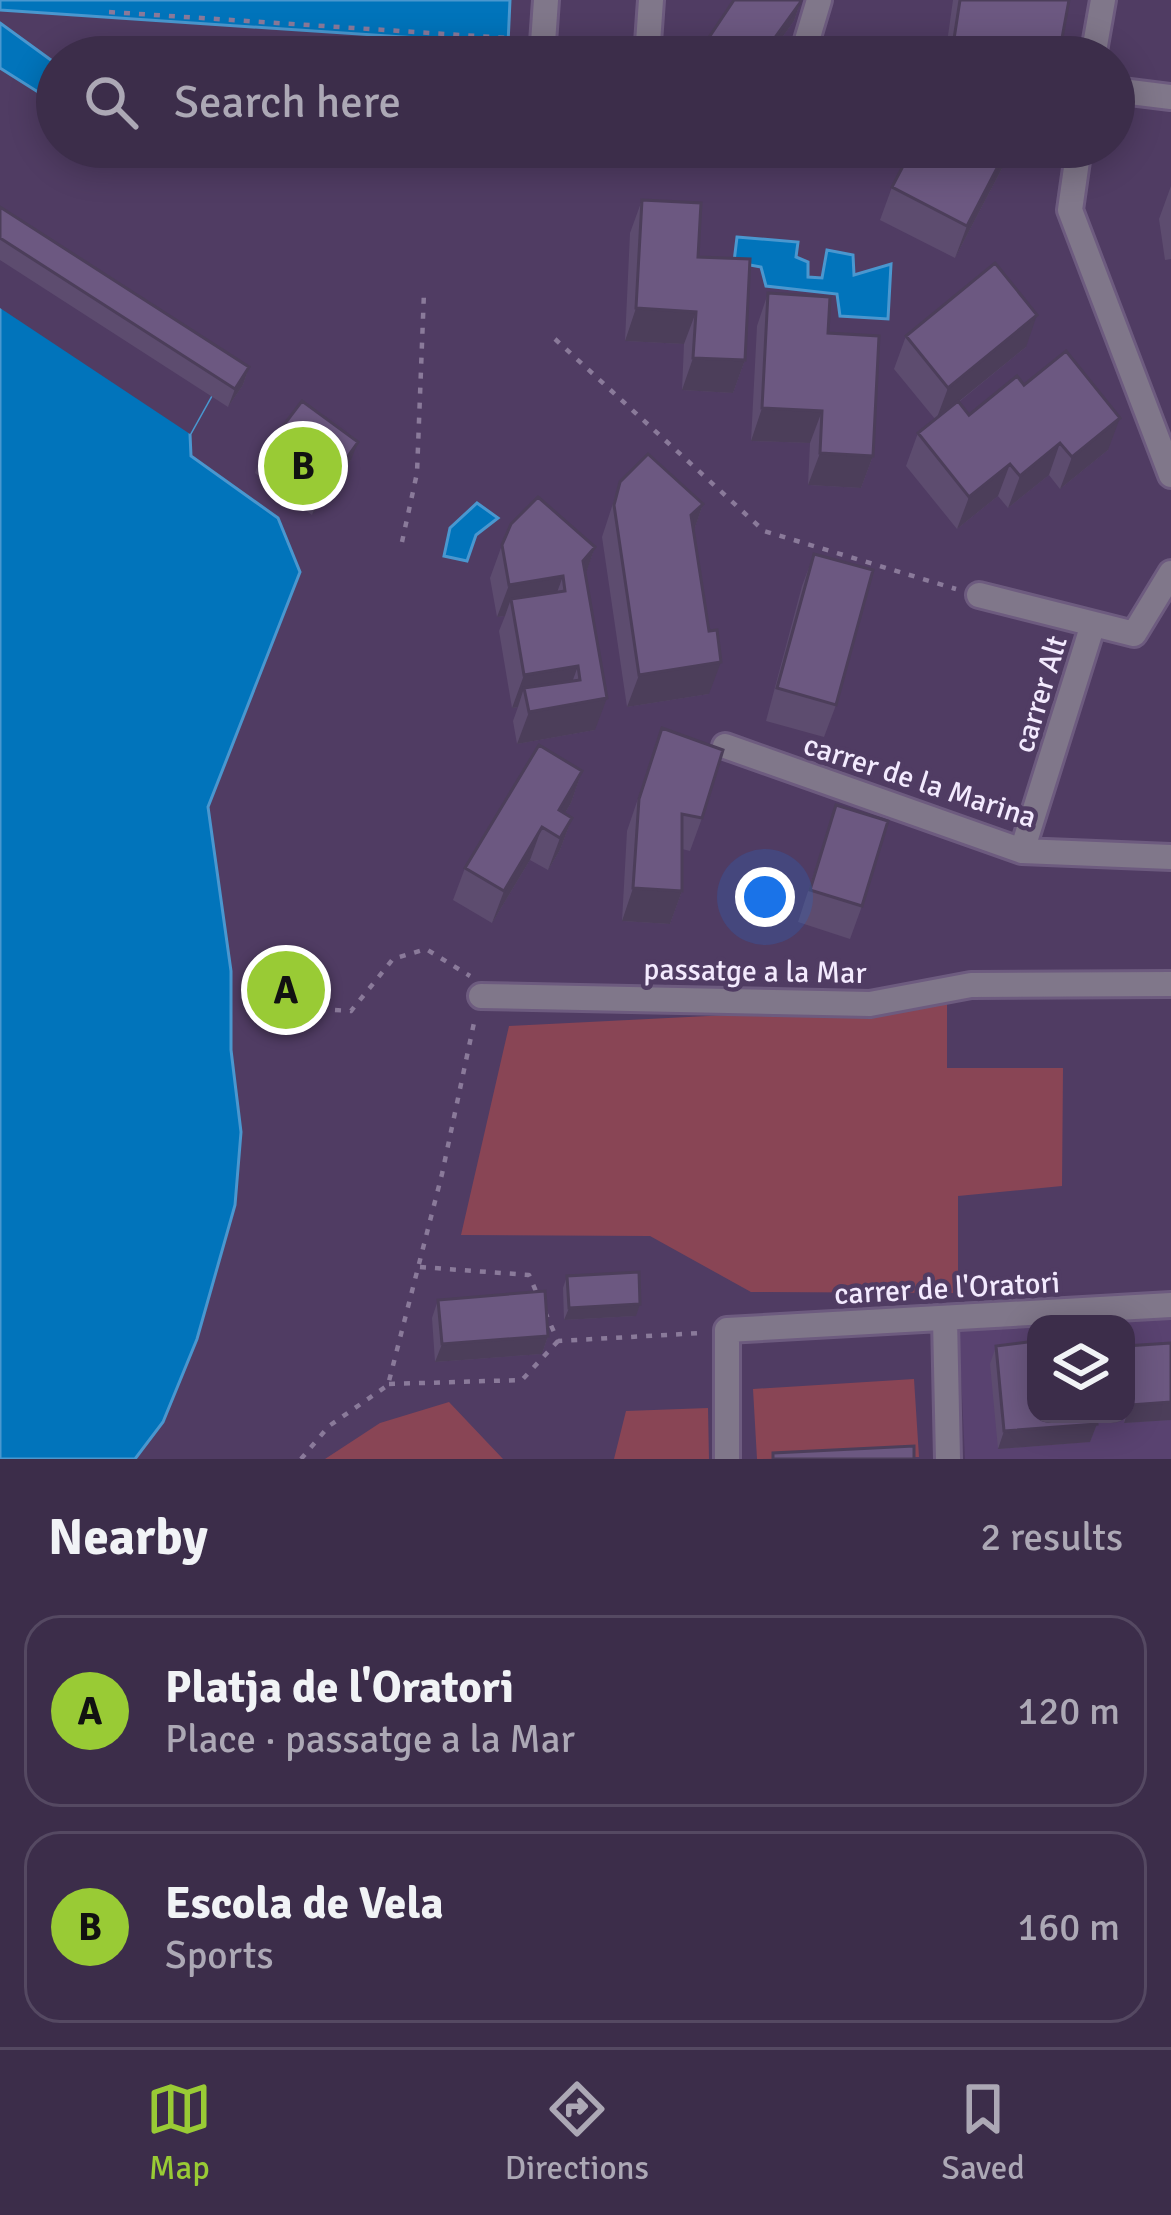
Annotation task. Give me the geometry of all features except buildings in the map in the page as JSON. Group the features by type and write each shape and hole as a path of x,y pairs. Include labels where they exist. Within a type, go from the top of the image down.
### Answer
{"street":[{"path":"543,36 546,0"},
{"path":"648,36 651,0"},
{"path":"808,36 819,0"},
{"path":"1097,36 1103,0"},
{"path":"1135,93 1171,97"},
{"path":"1076,168 1070,210 1171,475"},
{"path":"979,596 1134,634 1171,573"},
{"name":"carrer Alt","path":"1022,851 1093,624"},
{"name":"carrer de la Marina","path":"725,746 1022,851 1171,856"},
{"name":"passatge a la Mar","path":"481,996 871,1004 971,986 1171,984"},
{"name":"carrer de l'Oratori","path":"726,1331 1171,1305"},
{"path":"945,1319 948,1459"},
{"path":"726,1331 727,1459"}],"path":[{"path":"109,12 477,36"},
{"path":"402,542 418,473 424,292"},
{"path":"555,339 764,531 979,596"},
{"path":"335,1010 351,1011 393,959 426,949 477,981 481,996 420,1267 388,1384"},
{"path":"420,1267 529,1275 558,1341"},
{"path":"302,1459 329,1426 388,1384 523,1380 558,1341 726,1331"}],"shaded area":[{"path":"947,1004 947,1068 1063,1068 1062,1186 958,1196 958,1293 751,1292 650,1236 461,1235 509,1026"},
{"path":"1171,1318 1171,1459 965,1459 959,1331 1027,1327 1027,1423 1135,1423 1135,1320"},
{"path":"914,1379 919,1457 757,1459 753,1389"},
{"path":"449,1402 503,1459 325,1459 380,1423"},
{"path":"708,1408 709,1459 614,1459 626,1411"}],"water":[{"path":"0,0 510,0 508,36 388,36 0,10"},
{"path":"0,23 36,49 36,91 0,68"},
{"path":"737,237 798,242 796,257 808,262 808,277 822,278 827,250 853,255 854,275 891,264 888,319 840,316 837,294 766,286 761,267 734,262"},
{"path":"0,257 215,389 190,434 191,456 278,518 300,572 208,807 231,971 231,1050 241,1132 235,1205 197,1339 163,1422 135,1459 0,1459"},
{"path":"477,503 498,518 476,535 467,561 444,556 450,528"}],"pier":[{"path":"0,257 215,389 190,434 0,308"}],"place":[{"name":"Escola de Vela","path":"303,466"},
{"name":"Platja de l'Oratori","path":"286,990"}]}
